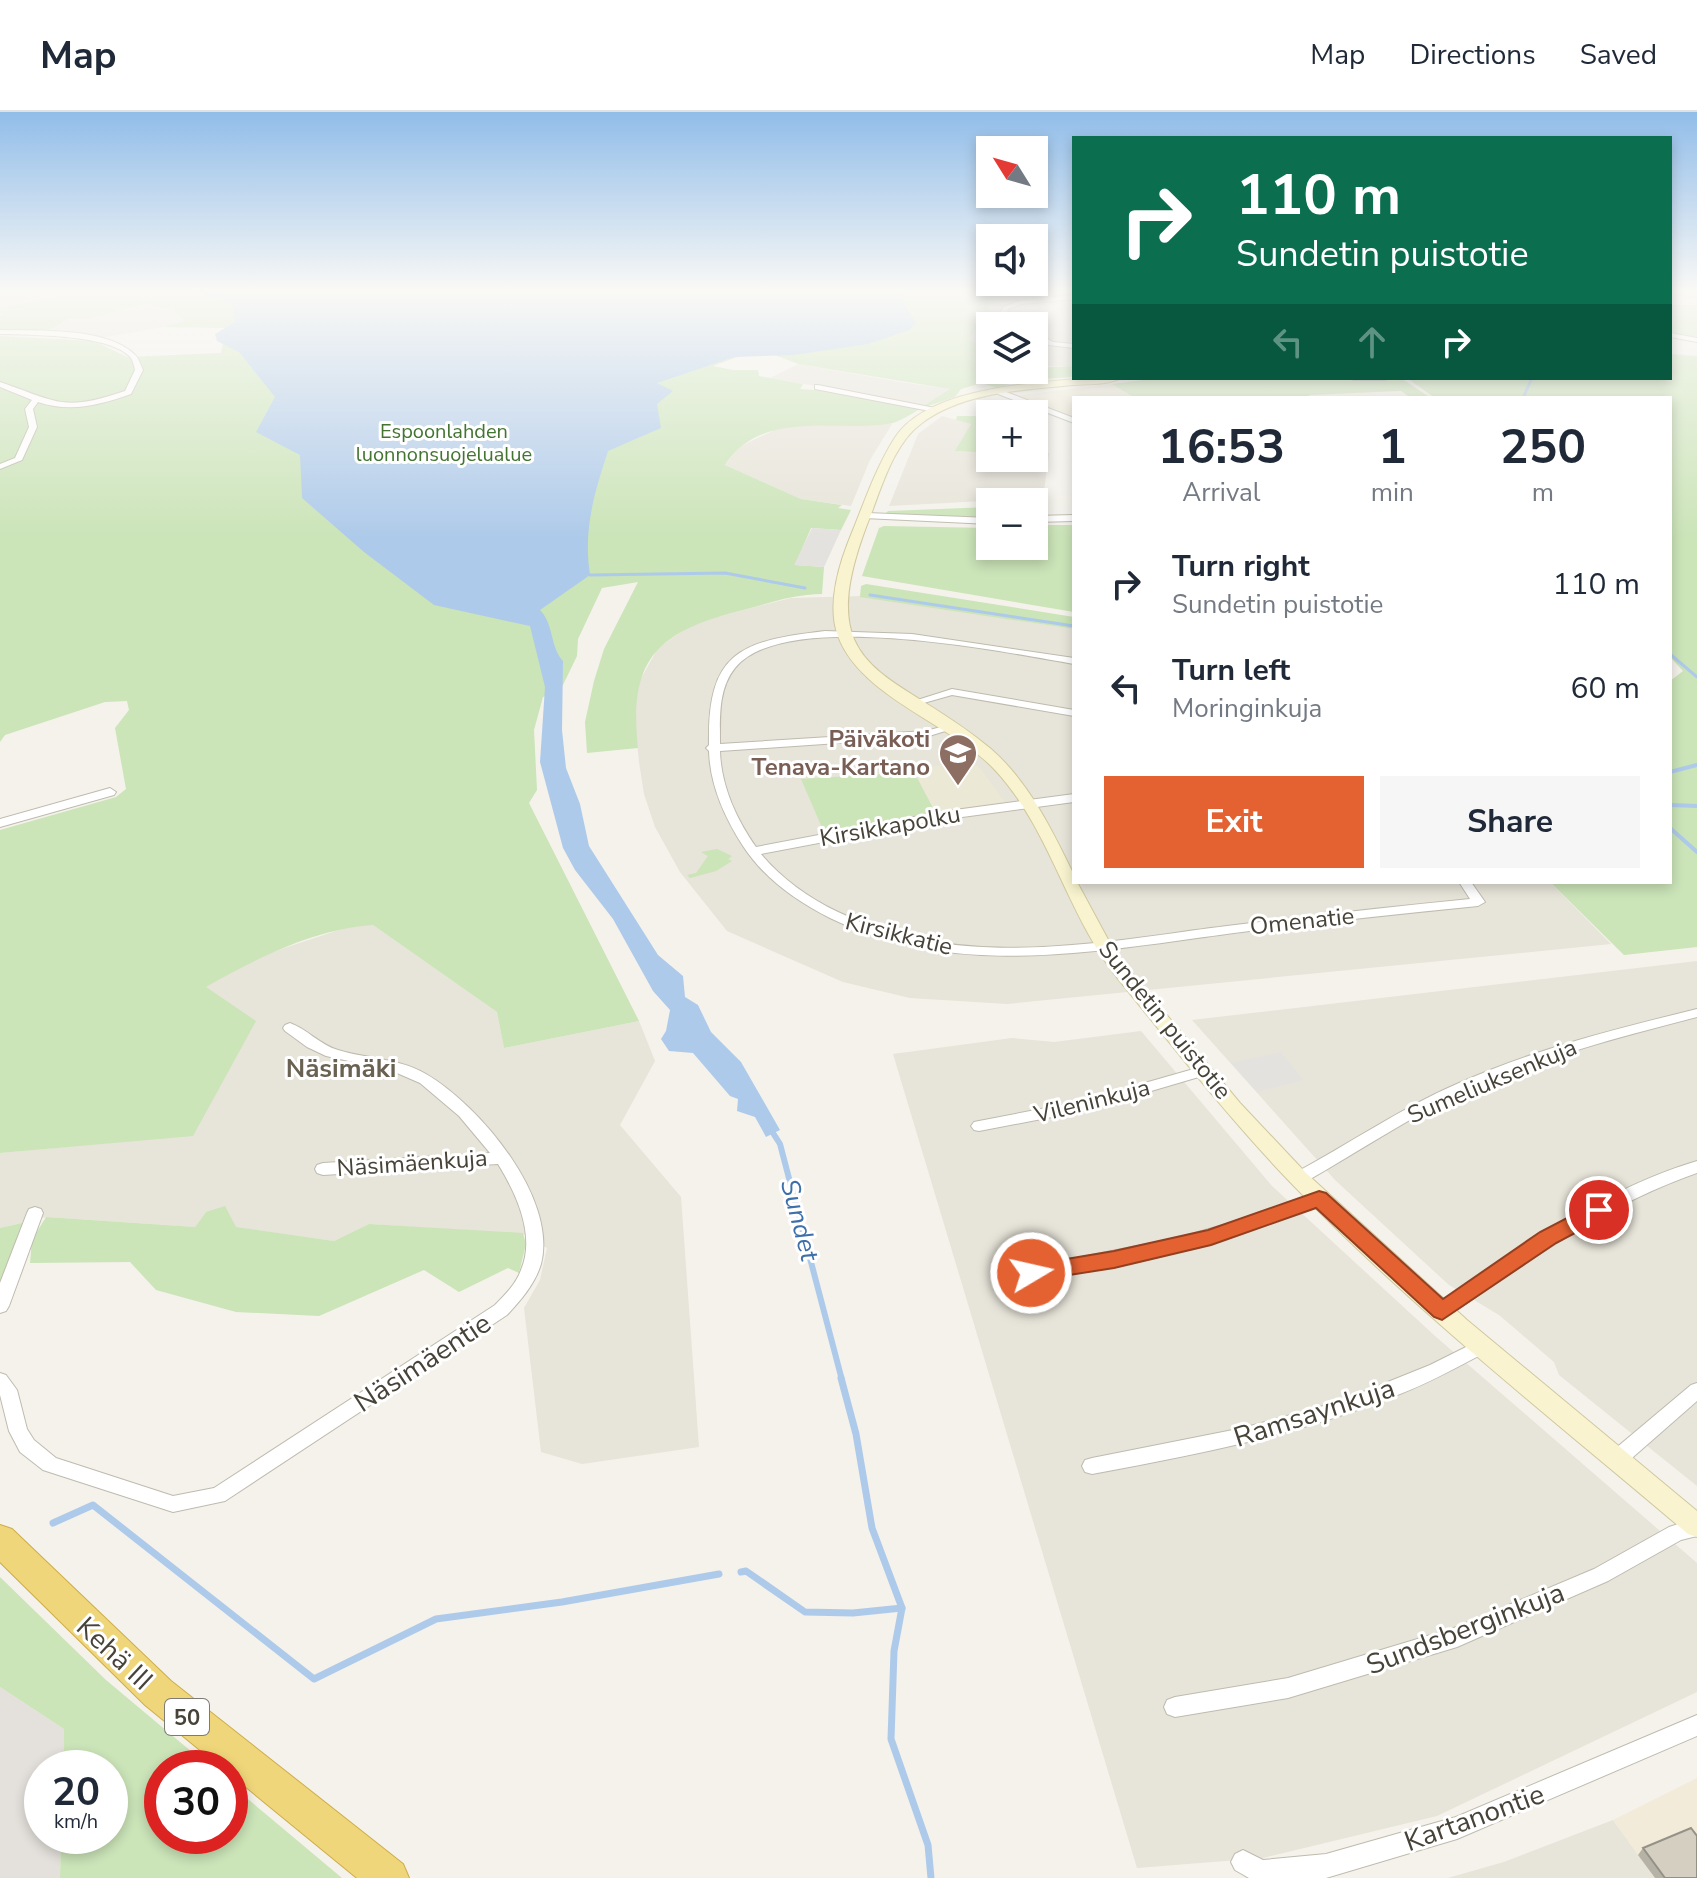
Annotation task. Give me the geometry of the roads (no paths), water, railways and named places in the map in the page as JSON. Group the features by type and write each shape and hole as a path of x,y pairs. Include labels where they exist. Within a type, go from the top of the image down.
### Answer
{"highway":[{"name":"Kehä III","path":"0,1540 158,1693 389,1878"}],"street":[{"path":"33,420 128,392 137,372"},
{"path":"1072,661 909,637 845,635 844,569 900,437 914,422 935,410 1001,392 1100,380"},
{"path":"0,384 53,407 79,407"},
{"path":"818,387 935,410"},
{"path":"1001,392 1072,420"},
{"path":"0,467 18,460 33,427 29,409 36,399"},
{"path":"867,516 976,520"},
{"path":"1048,519 1072,518"},
{"name":"Sundetin puistotie","path":"845,635 853,649 886,684 952,727 997,763 1027,803 1068,870"},
{"name":"Kirsikkatie","path":"845,635 777,642 754,649 727,668 715,704 712,748 723,798 752,852 800,898 834,917 894,938 964,950 1020,952 1102,945"},
{"path":"913,703 952,692 1072,713"},
{"path":"712,748 926,734 952,727"},
{"path":"0,823 110,792"},
{"name":"Kirsikkapolku","path":"752,852 1027,803 1072,798"},
{"name":"Sundetin puistotie","path":"1074,884 1102,945 1204,1071 1319,1199 1482,1346 1697,1526"},
{"name":"Omenatie","path":"1102,945 1478,902 1466,884"},
{"name":"Sumeliuksenkuja","path":"1299,1178 1433,1101 1515,1066 1573,1044 1697,1013"},
{"name":"Näsimäentie","path":"0,1380 8,1390 18,1431 27,1446 50,1464 173,1504 218,1495 501,1310 518,1291 529,1275 534,1253 532,1225 522,1187 470,1117 424,1079 391,1064 336,1055 290,1028"},
{"name":"Vileninkuja","path":"979,1126 1070,1109 1204,1071"},
{"name":"Näsimäenkuja","path":"323,1169 500,1158"},
{"path":"1442,1311 1548,1238 1651,1183 1697,1167"},
{"path":"1031,1273 1114,1260 1211,1237 1319,1199"},
{"path":"0,1306 35,1213"},
{"name":"Ramsaynkuja","path":"1092,1466 1274,1431 1364,1400 1482,1346"},
{"path":"1617,1459 1697,1390"},
{"name":"Sundsberginkuja","path":"1175,1707 1288,1688 1457,1637 1601,1575 1676,1533 1697,1526"},
{"name":"Kartanontie","path":"1243,1862 1262,1872 1326,1866 1457,1828 1697,1725"}],"water":[{"path":"255,372 688,372 657,383 673,391 657,404 661,428 608,451 594,497 589,527 590,575 540,610 563,661 562,730 566,768 580,804 589,846 658,955 683,976 685,997 698,1005 711,1032 741,1062 780,1130 766,1137 755,1117 737,1111 738,1099 730,1096 693,1053 669,1051 661,1039 666,1031 670,1010 653,991 613,919 575,870 563,848 540,762 545,687 530,626 434,605 364,552 302,498 300,455 256,432 275,397"}],"waterway":[{"path":"1524,396 1531,380"},
{"path":"590,575 725,573 805,588"},
{"path":"870,595 1072,626"},
{"path":"1672,656 1697,677"},
{"path":"1672,771 1697,765"},
{"path":"1672,805 1697,806"},
{"path":"1672,830 1697,852"},
{"name":"Sundet","path":"773,1133 780,1144 842,1380"},
{"name":"Sundet","path":"841,1378 856,1434 872,1528 902,1608"},
{"path":"53,1523 93,1505 314,1679 436,1619 562,1602 719,1574"},
{"path":"741,1572 746,1571 805,1612 853,1613 902,1608"},
{"name":"Sundet","path":"902,1608 894,1651 891,1739 928,1845 931,1878"}],"place":[{"name":"Päiväkoti Tenava-Kartano","path":"958,787"}],"district":[{"name":"Näsimäki","path":"341,1068"}],"park label":[{"name":"Espoonlahden luonnonsuojelualue","path":"444,442"}]}
